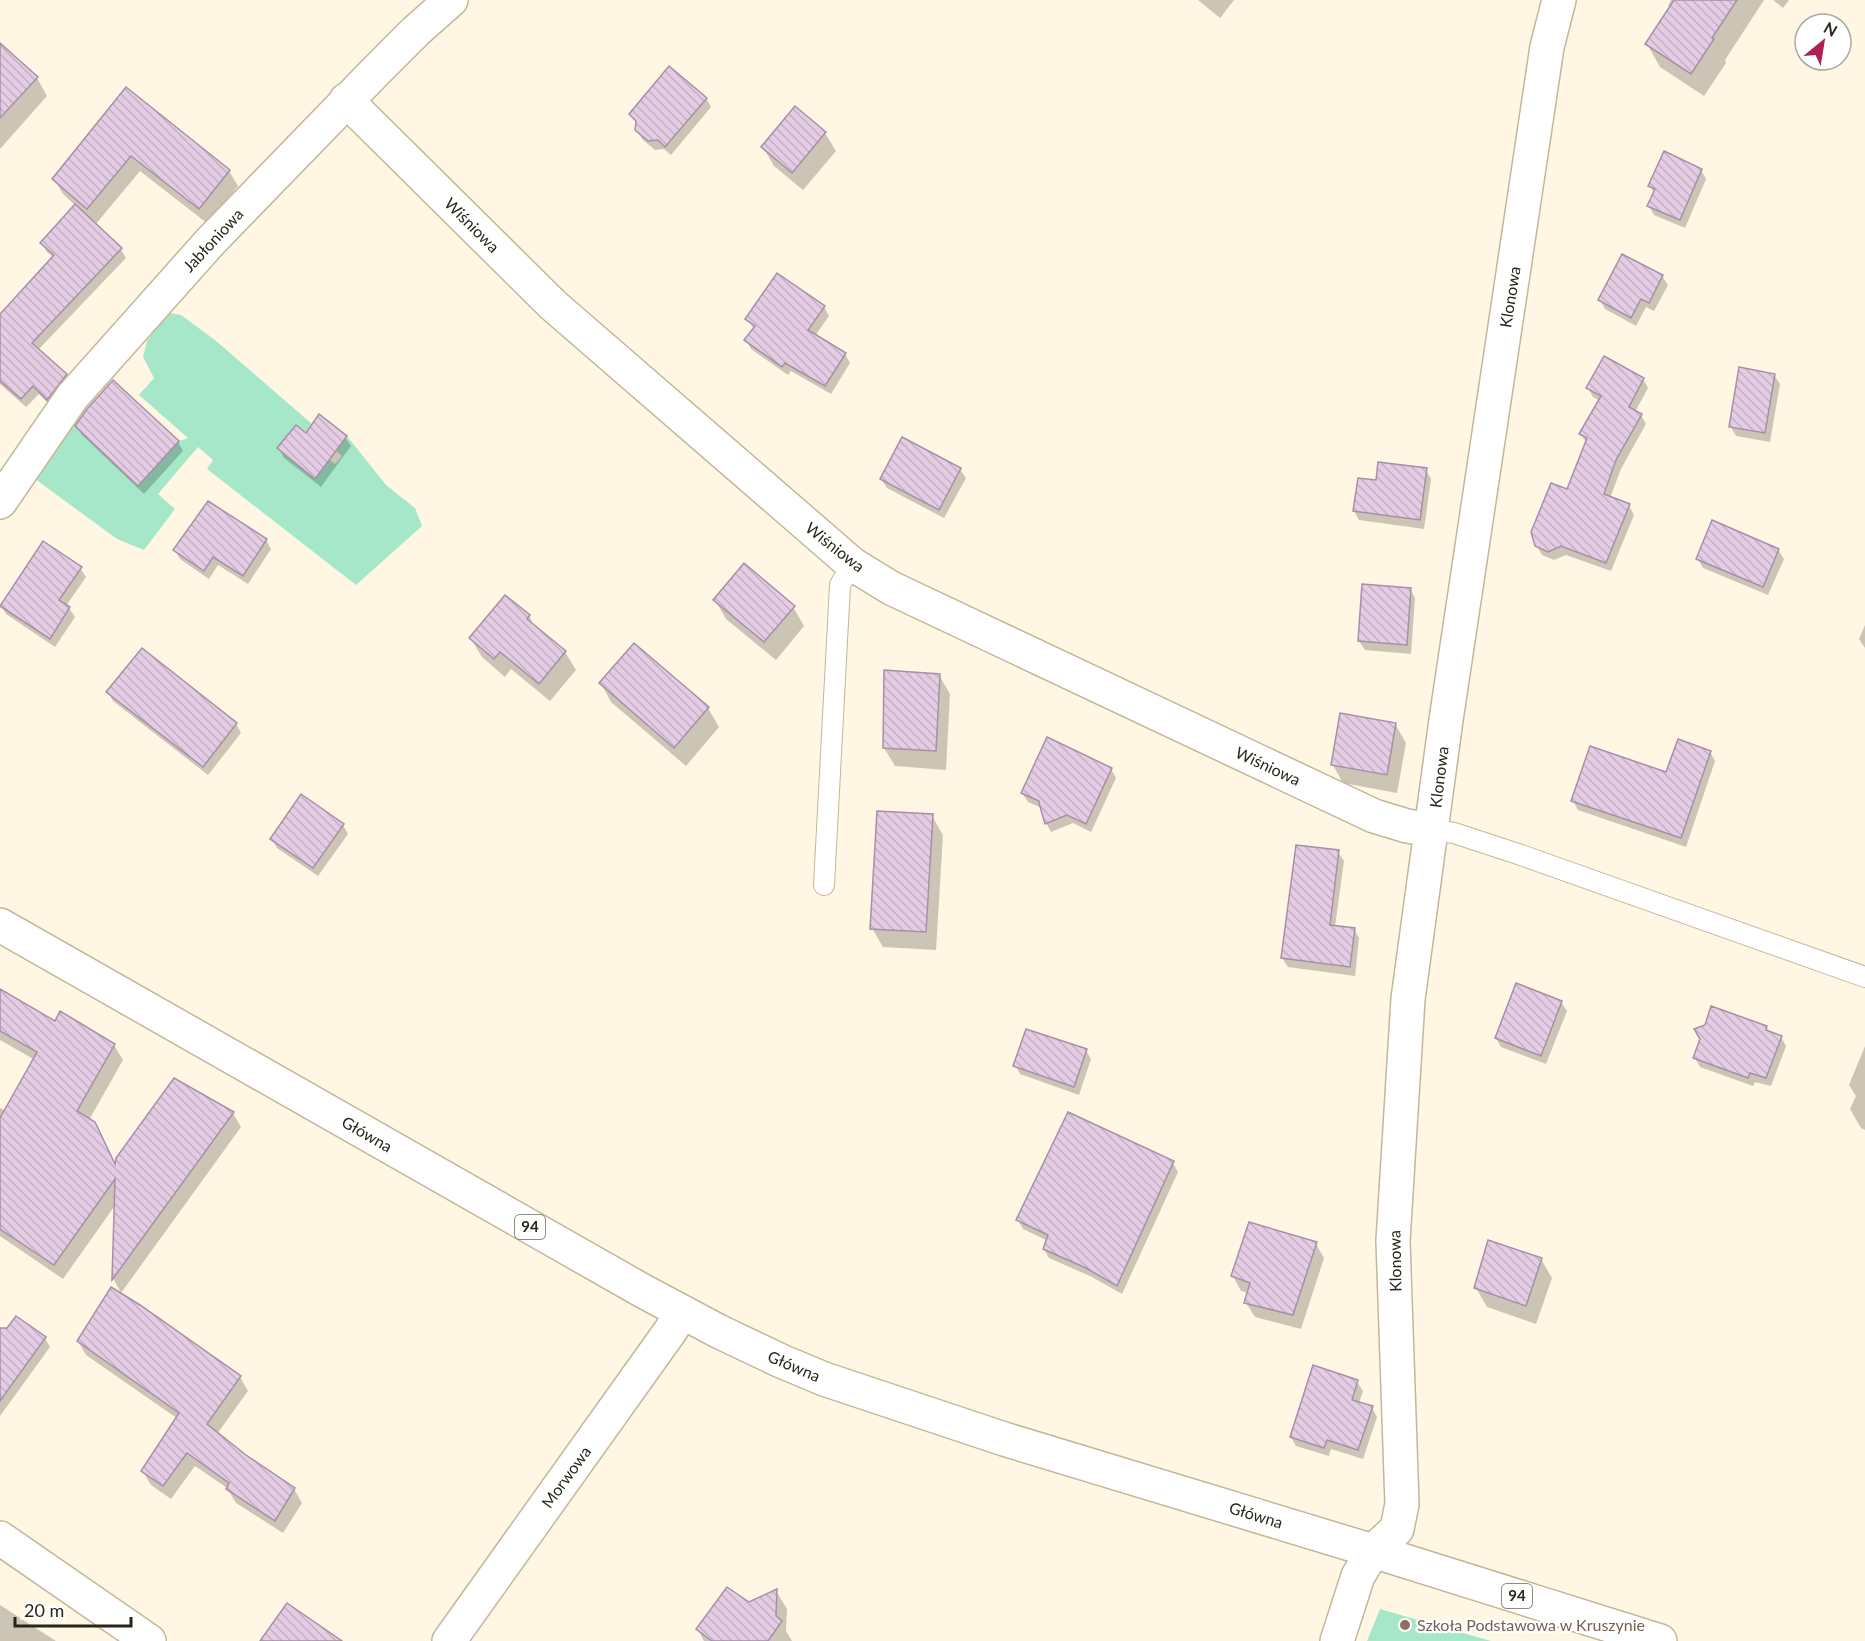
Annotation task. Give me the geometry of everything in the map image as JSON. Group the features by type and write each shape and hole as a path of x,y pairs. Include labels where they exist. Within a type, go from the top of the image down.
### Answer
{"street":[{"name":"Jabłoniowa","path":"0,502 72,397 210,242 346,100 451,0"},
{"name":"Klonowa","path":"1337,1641 1358,1576 1373,1551 1396,1529 1402,1504 1393,1241 1408,999 1446,720 1547,47 1559,0"},
{"name":"Wiśniowa","path":"346,100 553,305 852,564 891,588 1374,816 1407,826 1432,830"},
{"name":"Główna","path":"0,925 681,1312 781,1361 824,1379 1004,1439 1660,1641"},
{"name":"Morwowa","path":"449,1641 671,1330 681,1312"},
{"path":"0,1538 149,1641"}],"lane":[{"path":"824,885 840,585 852,564"},
{"path":"1432,830 1454,833 1521,855 1865,977"}],"green space":[{"path":"170,313 181,315 215,340 312,424 306,432 296,425 278,449 315,479 330,460 335,464 342,456 335,450 347,436 386,485 415,508 422,526 356,585 207,469 213,460 198,447 158,494 175,509 144,550 117,539 35,479 70,421 138,485 179,441 188,438 139,395 154,378 143,357 147,341 166,315"},
{"name":"Szkoła Podstawowa w Kruszynie","path":"1380,1609 1491,1641 1367,1641"}],"building":[{"path":"1674,0 1737,0 1691,74 1645,44"},
{"path":"0,43 38,77 0,118"},
{"path":"669,66 707,98 665,147 658,140 648,141 635,130 636,121 629,114"},
{"path":"126,87 230,170 199,209 131,156 87,209 52,179"},
{"path":"795,106 826,132 792,173 761,147"},
{"path":"1664,151 1702,169 1680,220 1647,206 1655,189 1648,186"},
{"path":"75,204 122,248 32,343 67,374 47,400 33,386 21,399 0,381 0,314 54,255 40,243"},
{"path":"1622,254 1663,275 1649,303 1641,299 1631,318 1598,300"},
{"path":"777,273 825,306 808,330 846,353 825,386 785,363 782,367 744,340 755,326 745,319"},
{"path":"1604,356 1644,378 1629,407 1642,414 1616,460 1604,494 1630,504 1606,563 1561,546 1548,552 1535,546 1531,532 1551,483 1567,489 1587,438 1579,434 1601,396 1586,388"},
{"path":"1739,367 1775,374 1765,433 1729,427"},
{"path":"113,380 179,441 138,486 75,426"},
{"path":"319,414 347,436 315,479 277,448 296,425 306,433"},
{"path":"902,437 961,468 939,510 880,479"},
{"path":"1378,462 1427,468 1420,520 1353,511 1358,478 1376,480"},
{"path":"208,501 267,539 243,576 213,557 204,571 173,550"},
{"path":"1712,520 1779,549 1763,587 1696,559"},
{"path":"43,541 82,567 59,600 70,607 50,639 0,606"},
{"path":"744,563 795,606 764,642 713,600"},
{"path":"1362,584 1411,588 1407,645 1358,641"},
{"path":"505,595 530,615 527,619 566,651 539,684 500,652 494,659 469,638"},
{"path":"634,643 709,707 674,748 599,683"},
{"path":"142,648 237,723 203,767 106,692"},
{"path":"884,670 940,674 936,751 883,748"},
{"path":"1340,713 1396,723 1387,775 1331,765"},
{"path":"1047,737 1112,768 1086,824 1067,815 1045,824 1039,801 1021,793"},
{"path":"1678,739 1711,751 1681,838 1571,801 1590,746 1666,772"},
{"path":"301,794 344,824 313,868 270,839"},
{"path":"877,811 933,814 926,932 870,929"},
{"path":"1296,845 1339,850 1330,925 1355,928 1350,967 1281,958"},
{"path":"1516,983 1562,1001 1541,1056 1495,1038"},
{"path":"0,989 55,1021 60,1011 115,1044 77,1111 95,1122 115,1164 116,1158 174,1078 234,1112 112,1280 115,1179 54,1265 0,1229 0,1118 37,1052 0,1031"},
{"path":"1711,1006 1767,1026 1766,1030 1782,1036 1766,1078 1750,1073 1748,1078 1693,1058 1700,1039 1694,1029 1705,1025"},
{"path":"1026,1029 1087,1049 1074,1087 1013,1066"},
{"path":"1068,1112 1174,1161 1117,1286 1086,1268 1043,1249 1048,1235 1016,1220"},
{"path":"1249,1222 1317,1242 1293,1315 1244,1303 1250,1283 1231,1276"},
{"path":"1488,1240 1542,1258 1526,1306 1474,1288"},
{"path":"111,1287 241,1376 207,1424 246,1455 295,1488 275,1521 226,1489 229,1483 187,1453 163,1486 141,1471 179,1413 77,1341"},
{"path":"16,1316 46,1337 0,1401 0,1328 7,1328"},
{"path":"1313,1365 1358,1380 1352,1400 1373,1406 1358,1450 1327,1440 1324,1448 1290,1437"},
{"path":"727,1587 749,1602 777,1589 776,1616 782,1621 768,1641 712,1641 696,1629"},
{"path":"287,1603 342,1641 260,1641"}],"place":[{"name":"Szkoła Podstawowa w Kruszynie","path":"1405,1625"}]}
